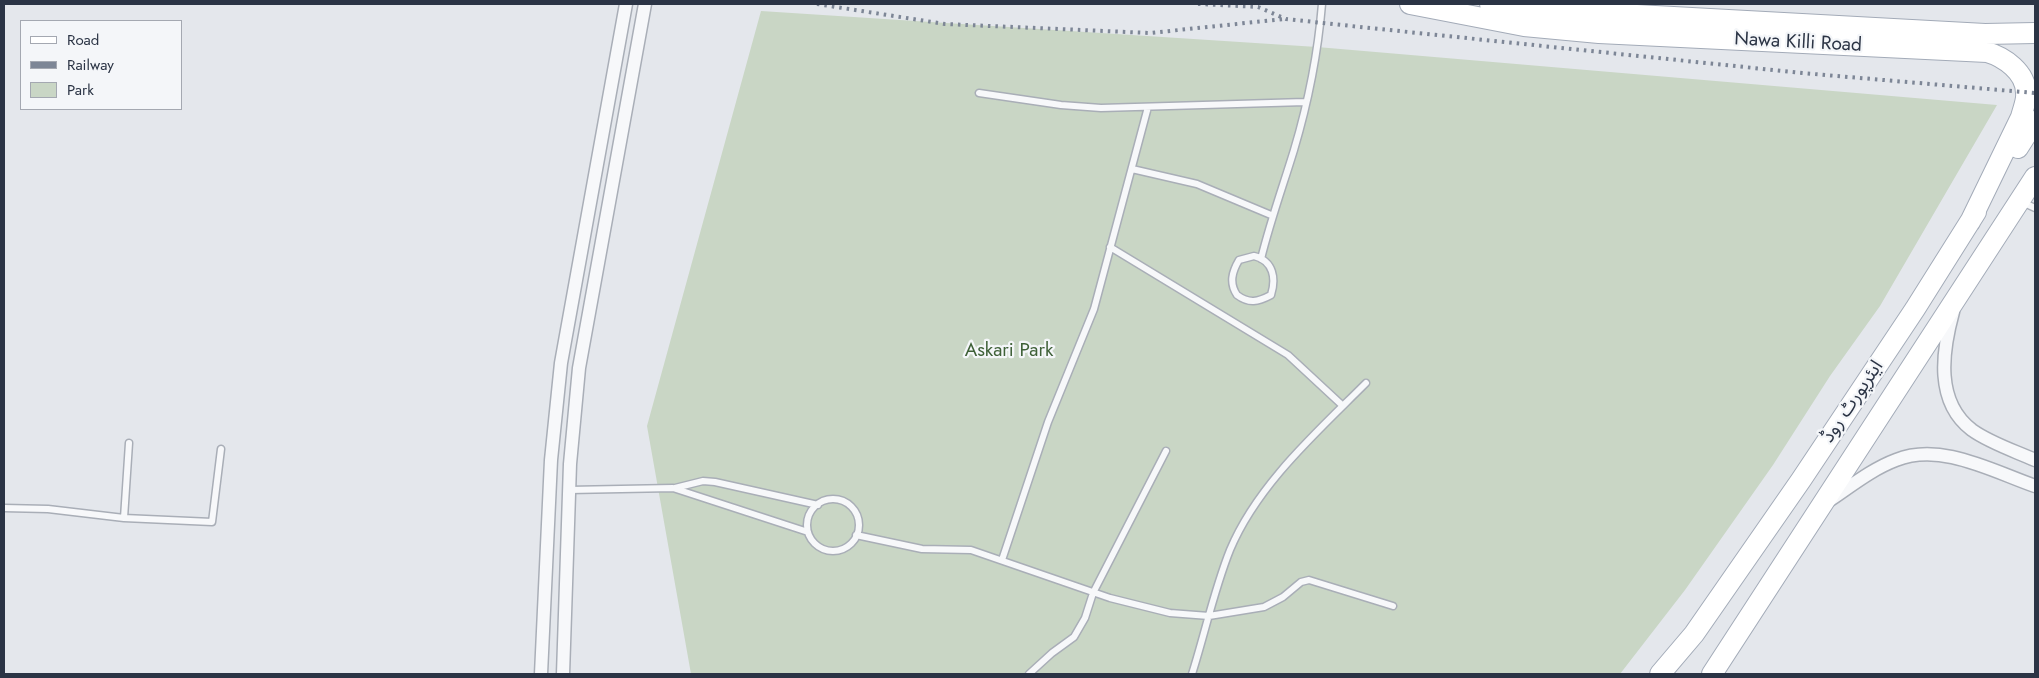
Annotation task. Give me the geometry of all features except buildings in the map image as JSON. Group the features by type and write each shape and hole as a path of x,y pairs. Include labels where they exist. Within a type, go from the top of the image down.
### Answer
{"main road":[{"name":"Nawa Killi Road","path":"1410,4 1524,26 1589,32 1986,52 2000,56 2008,62 2024,83 2026,92 2025,102 2021,116 1970,222"},
{"name":"Nawa Killi Road","path":"1490,4 1527,9 1756,23 1994,34 2035,33"},
{"name":"ایئرپورٹ روڈ","path":"1660,674 1694,634 1812,464 2035,121"},
{"name":"ایئرپورٹ روڈ","path":"1713,670 1823,505 1958,296 2028,205 2035,177"},
{"path":"1674,674 1694,634"}],"street":[{"path":"541,674 552,460 562,363 626,4"},
{"path":"563,674 569,490 579,368 645,4"},
{"path":"1958,296 1946,335 1942,364 1945,386 1951,402 1960,419 1974,431 2035,460"},
{"path":"1823,505 1877,469 1896,460 1919,454 1950,456 2035,486"}],"lane":[{"path":"1261,259 1271,216 1294,149 1317,48 1322,4"},
{"path":"978,93 1061,105 1101,108 1305,102"},
{"path":"1002,560 1048,422 1094,309 1148,108"},
{"path":"1132,169 1197,184 1271,216"},
{"path":"1110,247 1288,355 1343,406"},
{"path":"1247,257 1261,259 1270,267 1274,277 1271,295 1257,301 1248,301 1237,295 1233,288 1234,269 1239,260 1247,257"},
{"path":"1192,674 1230,550 1250,513 1281,469 1366,383"},
{"path":"124,518 130,443"},
{"path":"4,508 48,509 124,518 212,522 221,449"},
{"path":"1029,674 1046,658 1074,637 1085,618 1093,593 1166,451"},
{"path":"569,490 674,488 703,481 818,504"},
{"path":"674,488 808,532"},
{"path":"832,499 843,501 852,508 858,518 856,535 845,548 834,551 823,549 813,542 808,532 807,521 812,510 818,504 832,499"},
{"path":"856,535 922,549 971,550 1093,593 1154,611 1209,616 1264,607 1283,596 1300,582 1309,580 1393,606"}],"green space":[{"name":"Askari Park","path":"761,11 1317,47 1997,105 1880,306 1830,376 1773,465 1685,590 1620,674 691,674 647,426"}],"railway":[{"path":"817,4 945,24 1150,33 1284,19"},
{"path":"1198,4 1258,7 1286,19 1370,28 1802,73 2035,93"}]}
